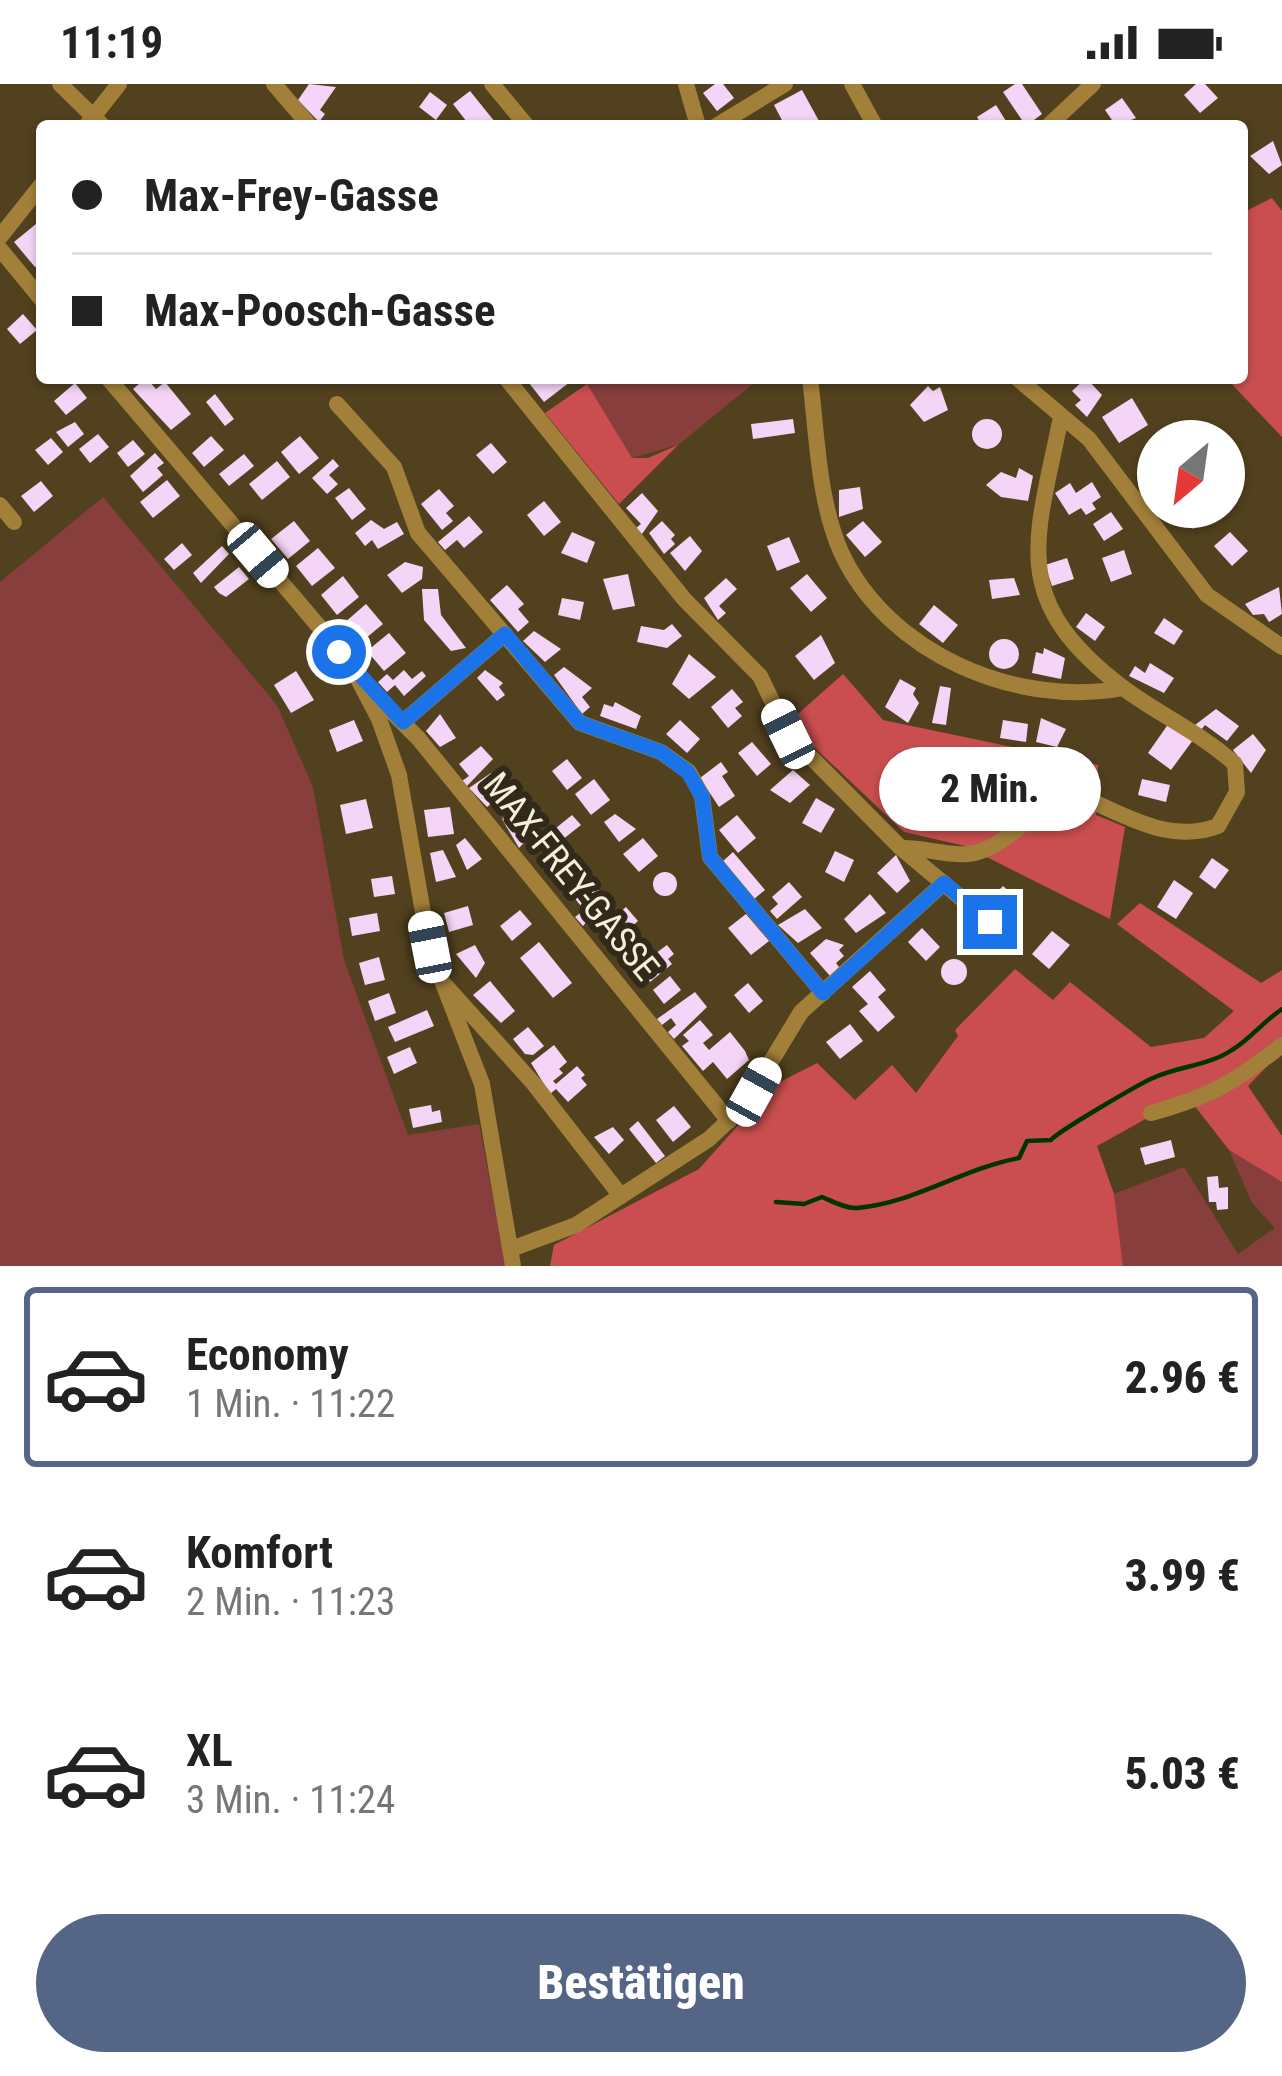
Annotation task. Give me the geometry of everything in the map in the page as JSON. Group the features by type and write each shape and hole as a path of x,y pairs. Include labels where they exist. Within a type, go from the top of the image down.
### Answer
{"street":[{"path":"61,84 92,120"},
{"path":"95,120 119,84"},
{"path":"274,84 305,120"},
{"path":"492,84 522,120"},
{"path":"686,84 696,120"},
{"path":"726,120 785,84"},
{"path":"852,84 872,120"},
{"path":"1055,120 1094,84"},
{"path":"0,237 36,192"},
{"path":"0,249 36,293"},
{"path":"113,384 358,677 393,756 440,982 476,1065 496,1144 512,1258 621,1196 730,1121 754,1092 790,1028 944,883"},
{"path":"511,384 684,599 760,676 788,734 901,848 990,922"},
{"path":"811,384 827,505 842,553 882,607 926,651 977,675 1087,695 1123,688"},
{"path":"1025,384 1089,439 1207,595 1282,647"},
{"path":"337,404 394,466 418,533 580,723 661,752 688,772 702,796 710,857 823,993"},
{"path":"901,848 968,854 995,843 1034,811 1075,794 1169,834 1192,836 1218,826 1238,792 1235,764 1203,735 1123,688 1068,638 1038,586 1035,546 1061,417"},
{"path":"0,505 14,522"},
{"path":"403,722 505,634"},
{"name":"MAX-FREY-GASSE","path":"358,677 418,738 730,1121"},
{"path":"393,756 418,738"},
{"path":"440,982 501,1048 621,1196"},
{"path":"1151,1113 1203,1099 1241,1080 1282,1045"},
{"path":"476,1065 501,1048"}],"shaded area":[{"path":"1272,198 1282,211 1282,437 1232,384 1248,384 1248,210"},
{"path":"587,384 753,384 678,445 632,458 601,414"},
{"path":"587,384 632,458 648,458 678,445 619,504 545,413"},
{"path":"103,497 277,705 313,787 344,960 408,1135 479,1124 506,1266 0,1266 0,582"},
{"path":"843,674 883,720 1098,765 1096,815 1125,827 1110,919 965,846 904,832 791,720"},
{"path":"1140,903 1261,983 1282,970 1282,1051 1248,1086 1282,1136 1282,1182 1229,1150 1187,1096 1097,1146 1114,1194 1123,1266 550,1266 554,1245 699,1169 774,1085 817,1063 855,1100 892,1065 916,1093 958,1036 955,1030 1015,969 1053,1000 1070,982 1151,1047 1204,1038 1234,1011 1117,924"},
{"path":"1229,1150 1282,1182 1282,1266 1123,1266 1114,1194 1184,1167 1238,1254 1275,1228 1252,1203"}],"building":[{"path":"309,84 336,87 320,110 325,114 320,120 298,100"},
{"path":"723,84 734,98 717,111 703,93"},
{"path":"1022,84 1042,114 1022,120 1003,92"},
{"path":"1196,84 1205,84 1218,98 1200,113 1184,95"},
{"path":"802,90 818,120 782,120 774,105"},
{"path":"470,91 493,120 465,120 453,104"},
{"path":"430,92 447,105 436,120 419,107"},
{"path":"1122,98 1136,118 1112,120 1105,110"},
{"path":"996,105 1005,120 979,120"},
{"path":"1273,141 1282,165 1269,174 1250,156"},
{"path":"36,224 36,266 35,267 14,242"},
{"path":"23,314 36,331 20,344 7,329"},
{"path":"74,384 87,398 66,415 54,401"},
{"path":"139,384 156,389 167,384 191,414 171,430 133,389"},
{"path":"530,384 567,384 544,402"},
{"path":"1080,384 1092,384 1102,395 1087,417 1075,405 1081,400 1072,391"},
{"path":"928,386 933,391 940,387 948,410 924,422 910,405"},
{"path":"215,394 234,419 225,426 206,402"},
{"path":"1132,398 1145,420 1137,420 1137,432 1119,443 1102,417"},
{"path":"793,419 795,433 753,439 751,424"},
{"path":"987,419 998,423 1002,434 998,445 987,449 976,445 972,434 976,423"},
{"path":"75,422 84,434 68,447 56,432"},
{"path":"98,434 109,447 90,463 79,449"},
{"path":"211,436 224,450 204,467 192,453"},
{"path":"300,436 319,458 299,474 281,452"},
{"path":"51,438 63,452 48,465 35,450"},
{"path":"133,440 145,454 128,467 117,453"},
{"path":"491,443 507,462 493,474 476,455"},
{"path":"155,453 164,463 157,468 163,475 143,492 130,476"},
{"path":"244,454 254,466 229,486 219,474"},
{"path":"333,459 339,466 329,475 338,484 327,494 312,478"},
{"path":"277,461 290,477 262,500 249,484"},
{"path":"1019,468 1033,476 1028,501 1001,497 986,485 1001,472 1016,478"},
{"path":"167,480 180,496 153,518 140,502"},
{"path":"41,481 53,496 34,512 21,496"},
{"path":"1092,482 1101,497 1092,503 1096,509 1086,515 1081,508 1069,515 1055,493 1070,483 1076,493"},
{"path":"860,487 863,509 839,517 839,490"},
{"path":"349,488 366,509 352,520 335,498"},
{"path":"439,489 454,506 446,513 453,521 442,530 421,504"},
{"path":"642,493 658,511 642,534 636,528 641,524 626,508"},
{"path":"544,501 561,522 544,536 527,515"},
{"path":"1111,512 1123,529 1104,541 1093,524"},
{"path":"469,516 483,532 464,548 457,540 445,550 438,542"},
{"path":"371,520 384,529 397,522 404,534 378,549 372,540 365,546 355,533"},
{"path":"294,521 310,541 288,559 271,539"},
{"path":"662,521 675,535 671,539 675,544 664,554 649,533"},
{"path":"863,521 882,542 865,557 846,535"},
{"path":"572,532 595,542 587,563 561,553"},
{"path":"1230,532 1248,551 1232,566 1214,546"},
{"path":"690,536 702,551 685,571 670,553"},
{"path":"789,537 800,562 777,571 767,546"},
{"path":"182,543 192,555 174,570 164,559"},
{"path":"222,546 229,554 201,583 193,573"},
{"path":"318,548 335,568 312,586 296,566"},
{"path":"1124,550 1132,574 1111,582 1102,558"},
{"path":"1067,558 1074,579 1052,586 1045,565"},
{"path":"405,562 423,567 422,579 402,593 387,575"},
{"path":"239,567 249,579 226,597 219,593 214,587"},
{"path":"628,574 635,606 613,610 603,579"},
{"path":"807,574 827,598 811,612 790,588"},
{"path":"343,576 359,597 337,615 321,595"},
{"path":"726,578 737,589 719,606 726,613 718,620 704,598"},
{"path":"1014,578 1020,595 992,599 989,580"},
{"path":"507,585 524,604 518,609 529,622 518,632 490,600"},
{"path":"1279,587 1282,614 1269,622 1264,614 1253,615 1245,604"},
{"path":"422,589 438,589 441,615 466,648 451,651 424,620"},
{"path":"562,598 584,602 580,620 558,615"},
{"path":"366,604 383,624 360,643 344,623"},
{"path":"934,605 958,625 943,643 919,624"},
{"path":"1086,613 1105,627 1095,641 1076,627"},
{"path":"1164,618 1183,631 1174,645 1154,633"},
{"path":"672,624 682,636 667,648 637,642 641,626 664,630"},
{"path":"534,631 561,649 545,662 523,641"},
{"path":"389,633 406,653 384,671 367,651"},
{"path":"821,635 835,663 814,680 795,656"},
{"path":"1004,639 1019,654 1004,669 989,654"},
{"path":"1044,648 1065,658 1061,679 1032,673 1036,652 1043,654"},
{"path":"689,654 716,677 689,699 672,684"},
{"path":"1150,663 1174,678 1164,693 1129,676 1135,666 1145,673"},
{"path":"564,667 592,688 582,697 590,707 582,714 554,675"},
{"path":"404,670 412,679 422,671 426,676 404,696 395,685 387,692 378,682 387,674 393,680"},
{"path":"485,670 503,683 499,687 505,695 497,701 477,678"},
{"path":"296,671 314,700 291,713 274,685"},
{"path":"900,679 916,688 913,694 919,703 908,723 885,707"},
{"path":"940,686 951,688 946,725 932,723"},
{"path":"732,689 743,702 735,708 742,716 728,728 711,707"},
{"path":"615,702 641,716 636,729 600,716 604,704 613,707"},
{"path":"1216,709 1239,726 1227,741 1205,725 1201,730 1195,725"},
{"path":"440,714 456,738 440,747 426,731"},
{"path":"1041,718 1066,729 1057,747 1036,742"},
{"path":"354,720 363,741 337,752 329,730"},
{"path":"680,720 700,739 687,753 666,734"},
{"path":"1003,720 1028,724 1026,742 1000,738"},
{"path":"1169,723 1193,740 1171,770 1148,753"},
{"path":"1253,734 1266,750 1251,773 1233,750"},
{"path":"752,742 771,764 757,776 738,753"},
{"path":"481,746 493,759 467,786 462,781 469,776 459,764"},
{"path":"567,759 582,778 567,790 552,771"},
{"path":"721,762 728,772 722,776 735,796 719,807 700,778"},
{"path":"793,770 810,785 790,803 770,790"},
{"path":"491,773 507,791 487,807 469,788"},
{"path":"594,779 610,800 591,815 575,794"},
{"path":"1142,779 1170,785 1166,802 1138,795"},
{"path":"816,798 835,809 821,833 802,823"},
{"path":"366,799 373,828 346,834 340,805"},
{"path":"450,807 454,834 428,837 424,810"},
{"path":"515,808 539,827 519,848 502,819"},
{"path":"615,814 636,829 619,842 604,822"},
{"path":"572,815 581,825 548,851 540,841"},
{"path":"737,815 756,838 738,853 719,830"},
{"path":"465,838 482,859 467,870 456,845"},
{"path":"643,838 658,856 639,872 623,854"},
{"path":"443,850 456,877 436,882 430,853"},
{"path":"835,851 854,860 844,882 825,872"},
{"path":"733,852 765,890 754,899 722,862"},
{"path":"896,855 910,881 897,893 877,873"},
{"path":"1212,858 1229,870 1215,889 1199,877"},
{"path":"660,872 670,872 677,884 670,896 660,896 653,889 653,879"},
{"path":"392,876 395,894 374,897 371,879"},
{"path":"1174,880 1193,893 1176,919 1157,907"},
{"path":"591,881 606,899 583,926 575,917 584,910 573,896"},
{"path":"789,882 802,897 777,919 770,911 778,904 772,897"},
{"path":"1003,886 1023,904 1004,924 984,906"},
{"path":"870,894 886,913 856,933 844,919"},
{"path":"468,906 473,925 449,932 444,913"},
{"path":"626,907 638,921 614,942 601,928"},
{"path":"805,909 822,928 798,943 778,925"},
{"path":"520,910 532,924 512,941 500,926"},
{"path":"377,913 380,931 352,936 349,918"},
{"path":"746,914 769,941 751,955 728,928"},
{"path":"922,928 940,947 926,961 908,942"},
{"path":"1052,931 1070,945 1049,969 1032,954"},
{"path":"826,939 844,945 839,950 844,956 830,976 810,953"},
{"path":"539,942 572,983 553,998 520,958"},
{"path":"475,945 485,963 476,978 456,954"},
{"path":"667,945 674,954 668,959 672,964 650,982 637,967"},
{"path":"379,957 385,980 365,985 359,963"},
{"path":"954,959 967,972 954,985 941,972"},
{"path":"870,971 886,990 878,997 895,1017 878,1032 859,1011 868,1004 852,987"},
{"path":"670,976 681,990 664,1004 653,990"},
{"path":"490,981 515,1011 501,1023 473,995"},
{"path":"748,983 763,1001 749,1013 734,995"},
{"path":"695,992 707,1007 674,1039 668,1032 676,1025 671,1018 662,1025 657,1019"},
{"path":"389,993 396,1013 375,1021 368,1001"},
{"path":"427,1010 434,1026 395,1042 388,1027"},
{"path":"700,1020 713,1035 703,1043 709,1050 730,1032 745,1051 749,1060 727,1079 713,1062 703,1071 682,1046 689,1041 683,1035"},
{"path":"850,1024 863,1041 840,1059 826,1042"},
{"path":"528,1027 544,1046 533,1055 525,1054 513,1039"},
{"path":"554,1045 567,1062 553,1081 556,1084 577,1066 585,1075 581,1078 587,1085 568,1102 556,1089 550,1094 531,1063"},
{"path":"410,1047 417,1063 394,1074 387,1057"},
{"path":"431,1105 432,1112 440,1110 442,1122 413,1128 409,1109"},
{"path":"674,1106 691,1127 673,1142 656,1120"},
{"path":"638,1121 665,1156 656,1163 629,1129"},
{"path":"613,1127 624,1140 609,1154 594,1137"},
{"path":"1171,1140 1175,1157 1145,1165 1140,1148"},
{"path":"1218,1176 1219,1188 1228,1187 1228,1209 1217,1210 1216,1202 1209,1202 1207,1177"}],"waterway":[{"path":"776,1202 804,1204 822,1197 853,1208 878,1205 1019,1158 1027,1141 1051,1140 1153,1078 1223,1055 1282,1009"}],"route":[{"path":"339,652 403,722 505,634 580,723 661,752 688,772 702,796 710,857 823,993 944,883 990,922"}]}
